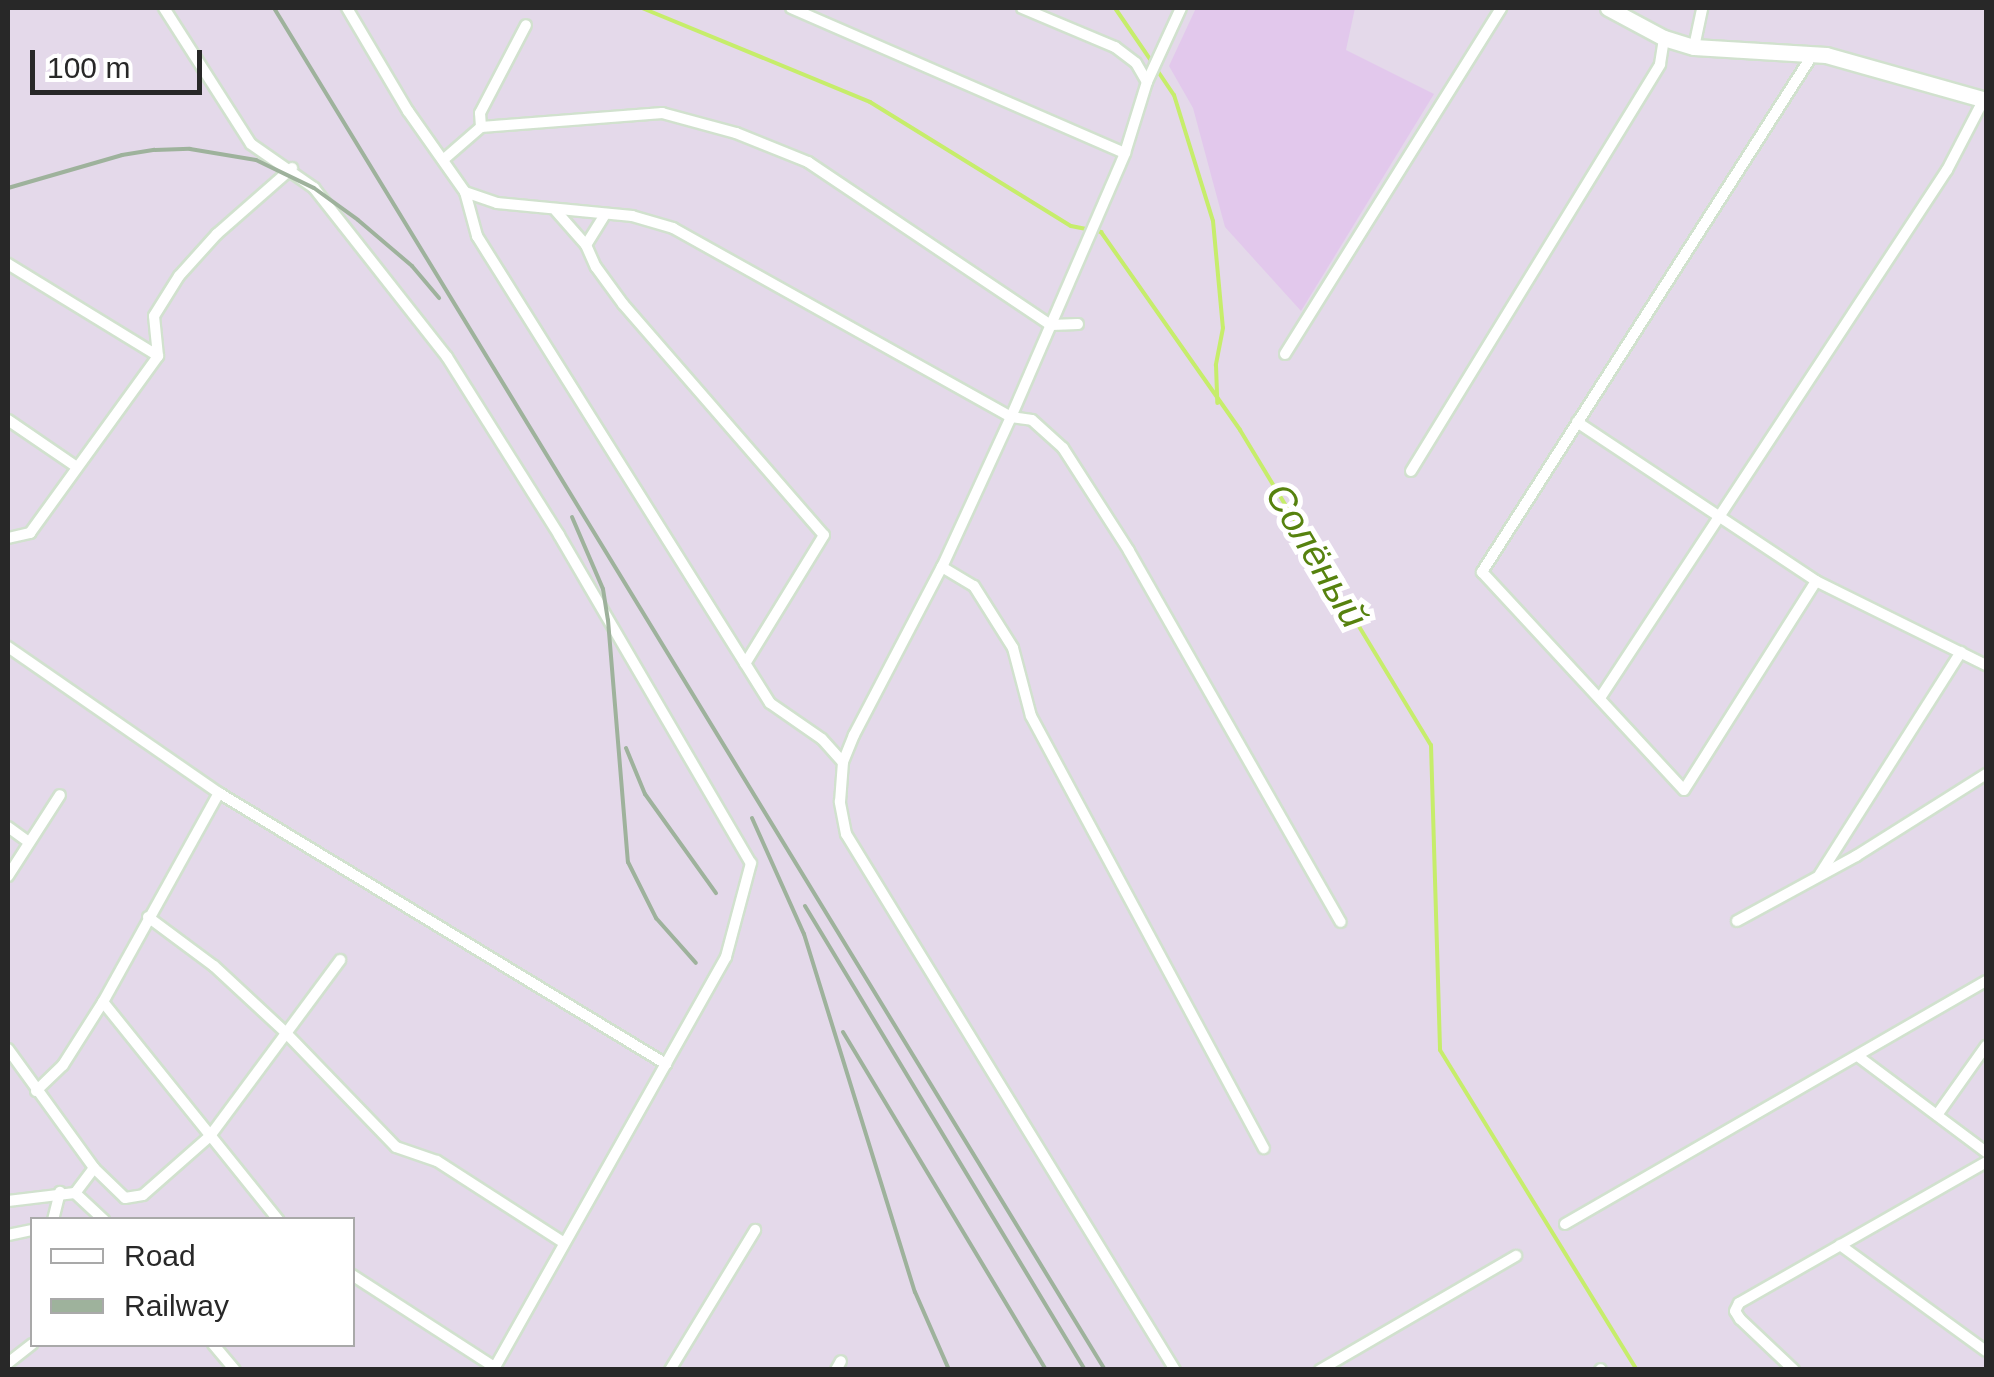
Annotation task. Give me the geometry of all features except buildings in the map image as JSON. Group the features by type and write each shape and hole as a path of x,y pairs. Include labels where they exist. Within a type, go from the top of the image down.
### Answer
{"street":[{"path":"164,8 250,144 292,168 314,188 447,357 559,535 751,863 726,957 493,1368 355,1277"},
{"path":"347,8 408,111 466,192 476,236 745,664 782,714 822,739 843,762"},
{"path":"790,8 1125,153"},
{"path":"1022,8 1115,46 1150,77"},
{"path":"1175,1370 846,834 840,802 843,762 942,567 1011,417 1098,219 1180,8"},
{"path":"1286,354 1500,8"},
{"path":"1600,698 1947,170 1985,99 1814,54 1694,47 1664,38 1608,8"},
{"path":"1694,47 1702,8"},
{"path":"481,127 480,113 526,26"},
{"path":"1411,471 1660,64 1664,38"},
{"path":"1814,54 1482,572 1684,790 1816,581"},
{"path":"443,160 481,127 662,113 736,133 808,162 853,188 1051,325 1078,324"},
{"path":"8,538 30,534 158,356 154,316 178,276 292,168"},
{"path":"466,192 497,203 605,214 673,228 1011,417 1032,420 1062,448 1129,551 1342,922"},
{"path":"556,211 586,245 596,268 623,304 824,536 745,664"},
{"path":"586,245 605,214"},
{"path":"8,264 158,356"},
{"path":"8,420 77,466"},
{"path":"1577,422 1816,581 1986,665"},
{"path":"942,567 974,586 1013,648 1031,716 1264,1148"},
{"path":"8,647 218,792 666,1064"},
{"path":"1820,874 1961,652"},
{"path":"1737,920 1986,774"},
{"path":"36,1091 63,1065 103,1002 218,792"},
{"path":"8,876 60,795"},
{"path":"8,827 29,842"},
{"path":"148,917 214,966 286,1033 396,1147 437,1161 564,1243"},
{"path":"10,1057 94,1168 129,1200 143,1194 210,1136 340,960"},
{"path":"1565,1224 1986,981"},
{"path":"103,1002 276,1217"},
{"path":"1937,1116 1986,1046"},
{"path":"1859,1057 1986,1152"},
{"path":"1794,1370 1735,1310 1738,1303 1986,1162"},
{"path":"74,1192 94,1168"},
{"path":"53,1217 60,1192"},
{"path":"8,1201 74,1192 101,1217"},
{"path":"670,1370 755,1230"},
{"path":"1840,1244 1986,1351"},
{"path":"1320,1370 1516,1256"},
{"path":"8,1363 30,1346"},
{"path":"216,1347 235,1370"}],"shaded area":[{"path":"1196,8 1355,8 1346,50 1434,94 1301,311 1225,227 1193,108 1169,66"}],"waterway":[{"name":"Солёный","path":"642,8 870,102 1071,226 1101,232 1240,430 1431,745 1440,1050 1637,1370"},
{"path":"1115,8 1152,62"},
{"path":"1157,70 1174,95 1213,221 1223,328 1216,365 1217,403"}],"railway":[{"path":"274,8 1105,1370"},
{"path":"8,188 122,155 155,150 190,149 256,160 314,188 358,220 412,266 439,298"},
{"path":"572,517 603,589 628,862 656,918 696,963"},
{"path":"626,748 645,794 716,893"},
{"path":"752,818 804,934 915,1292 949,1370"},
{"path":"805,906 1085,1370"},
{"path":"843,1032 1046,1370"}]}
